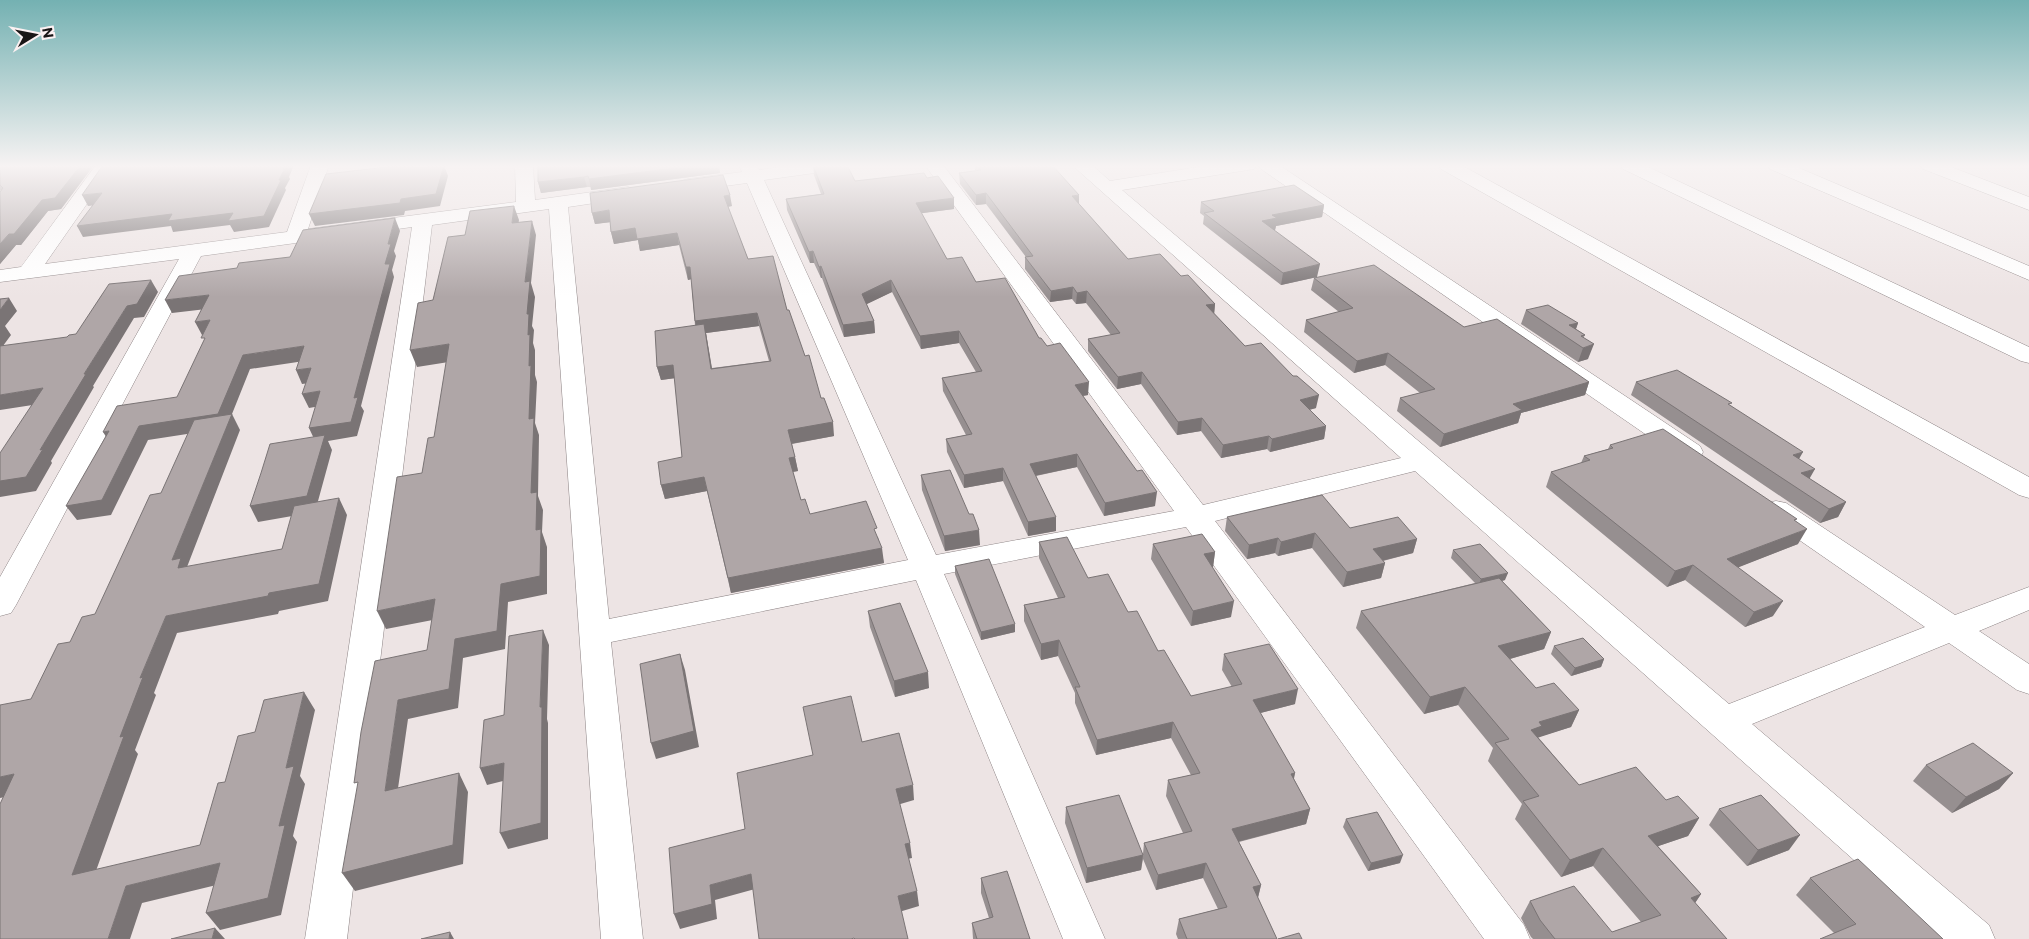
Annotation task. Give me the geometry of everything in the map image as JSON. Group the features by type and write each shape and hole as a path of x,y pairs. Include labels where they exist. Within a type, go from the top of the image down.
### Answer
{"street":[{"path":"28,272 73,209"},
{"path":"295,237 305,209"},
{"path":"0,276 505,209"},
{"path":"559,209 622,939"},
{"path":"767,209 926,567 1084,939"},
{"path":"967,209 1509,939"},
{"path":"1131,209 1974,939"},
{"path":"1332,209 1713,467"},
{"path":"1526,209 2029,489"},
{"path":"1720,209 2029,356"},
{"path":"1878,209 2029,274"},
{"path":"326,939 423,220"},
{"path":"0,605 194,250"},
{"path":"594,634 926,567 1196,516 1422,461"},
{"path":"1754,495 2029,681"},
{"path":"1724,721 2029,598"}],"building":[{"path":"0,209 35,209 14,234 9,234 0,244"},
{"path":"90,209 267,209 264,216 228,221 233,213 168,221 172,214 77,226"},
{"path":"311,209 352,209 309,214"},
{"path":"514,209 512,223 532,221 525,282 530,281 527,314 529,314 528,335 530,334 529,366 531,365 529,419 534,418 531,493 537,492 536,530 541,529 540,576 501,584 497,631 455,639 449,689 398,700 385,791 459,773 453,845 342,873 358,782 354,783 361,732 375,661 427,650 435,599 377,611 397,477 422,473 428,438 434,437 449,344 410,350 418,303 433,300 448,237 465,235 470,211"},
{"path":"592,209 729,209 748,259 773,256 787,310 789,310 805,356 809,355 821,398 824,398 833,422 788,430 795,457 789,458 801,500 805,499 810,514 866,501 877,528 874,529 882,548 728,578 704,477 661,485 658,462 682,457 673,365 657,367 655,331 704,324 711,369 771,361 757,313 695,321 690,267 686,267 677,233 637,239 635,228 611,232 609,210 592,213"},
{"path":"790,209 919,209 947,259 962,257 976,282 1005,278 1039,338 1047,346 1060,343 1089,382 1075,385 1137,471 1142,470 1157,492 1105,503 1077,454 1030,464 1056,517 1028,522 1003,468 964,475 946,439 972,434 942,378 982,371 959,331 920,336 891,280 862,294 874,321 843,325 821,266 819,267 813,251 809,252"},
{"path":"998,209 1083,209 1128,259 1160,254 1181,276 1188,275 1215,304 1206,305 1245,346 1261,343 1293,376 1297,376 1319,395 1300,400 1326,426 1272,439 1269,436 1223,445 1202,418 1178,422 1142,372 1118,377 1088,339 1120,333 1087,291 1077,293 1073,287 1051,291 1025,257 1033,256"},
{"path":"1211,209 1304,209 1272,215 1277,218 1262,221 1320,264 1283,273 1204,213 1214,211"},
{"path":"395,218 388,244 391,244 385,264 390,264 354,398 358,397 351,422 309,428 320,391 302,394 311,368 296,370 304,346 243,355 218,414 139,426 102,500 66,506 109,431 103,432 117,406 177,397 205,338 201,338 210,320 195,322 209,295 165,300 179,276 237,268 239,263 290,257 303,230"},
{"path":"1374,265 1464,327 1497,319 1589,382 1513,404 1522,410 1444,434 1400,398 1435,389 1388,353 1357,361 1306,320 1353,308 1314,278"},
{"path":"151,280 137,304 127,306 84,374 86,374 26,477 0,481 0,453 43,388 0,395 0,346 67,337 76,334 109,284"},
{"path":"9,298 0,310 0,299"},
{"path":"1548,305 1578,323 1569,325 1585,335 1581,336 1594,344 1583,348 1526,310"},
{"path":"1677,370 1732,403 1728,404 1803,452 1793,455 1815,469 1801,473 1846,502 1829,509 1636,382"},
{"path":"232,414 172,560 181,558 178,568 282,549 294,506 339,498 319,584 166,616 140,678 143,677 120,737 124,736 72,875 200,845 218,783 225,782 238,736 255,732 264,700 304,692 286,768 294,766 279,826 285,825 268,898 206,913 220,863 126,886 108,939 0,939 0,804 14,774 0,777 0,705 31,699 58,644 70,642 82,617 95,614 150,495 161,493 194,420"},
{"path":"1663,429 1797,519 1794,520 1807,529 1727,559 1783,601 1754,612 1693,565 1675,571 1551,472 1590,460 1584,456 1613,448 1610,445"},
{"path":"325,435 307,496 250,506 270,444"},
{"path":"950,470 969,514 973,514 979,530 944,536 921,475"},
{"path":"1322,495 1350,528 1398,517 1417,539 1373,549 1385,563 1347,572 1315,533 1281,542 1278,538 1249,545 1227,517"},
{"path":"1202,534 1215,552 1204,554 1234,601 1193,611 1153,544"},
{"path":"1067,537 1088,578 1108,574 1128,612 1137,611 1158,651 1164,650 1191,696 1242,684 1224,654 1269,644 1298,689 1253,700 1295,773 1291,774 1310,809 1232,829 1261,885 1253,887 1277,939 1187,939 1179,919 1227,907 1206,863 1158,875 1144,843 1192,831 1168,780 1200,773 1173,722 1097,740 1075,687 1080,687 1059,640 1041,644 1024,605 1065,597 1039,542"},
{"path":"1480,544 1508,573 1481,579 1453,550"},
{"path":"989,559 1015,624 981,632 955,566"},
{"path":"1499,578 1551,632 1498,646 1536,688 1554,683 1579,710 1539,722 1542,726 1531,730 1579,785 1636,767 1666,800 1678,796 1699,818 1648,836 1701,894 1691,898 1727,939 1555,939 1540,920 1530,901 1574,886 1612,932 1661,915 1603,848 1570,860 1523,801 1539,796 1495,743 1509,739 1465,687 1430,697 1361,611"},
{"path":"900,603 928,672 894,681 868,611"},
{"path":"543,630 540,707 542,707 541,823 500,833 504,763 480,768 484,720 504,715 509,636"},
{"path":"1583,638 1604,659 1575,668 1554,646"},
{"path":"680,654 694,731 651,743 640,664"},
{"path":"851,696 862,742 899,733 913,785 896,789 910,843 905,844 917,891 898,896 908,939 759,939 751,874 710,885 712,904 674,914 669,848 745,829 737,773 813,755 803,707"},
{"path":"1973,743 2013,773 1966,797 1926,765"},
{"path":"1119,795 1143,855 1087,868 1066,807"},
{"path":"1761,795 1800,835 1758,850 1719,809"},
{"path":"1377,812 1403,855 1371,863 1346,819"},
{"path":"1858,859 1943,939 1820,939 1856,924 1810,878"},
{"path":"1007,871 1030,939 977,939 972,923 993,917 981,878"},
{"path":"215,928 212,939 171,939"},
{"path":"450,932 449,939 421,939"},
{"path":"1299,933 1302,939 1278,939"}]}
